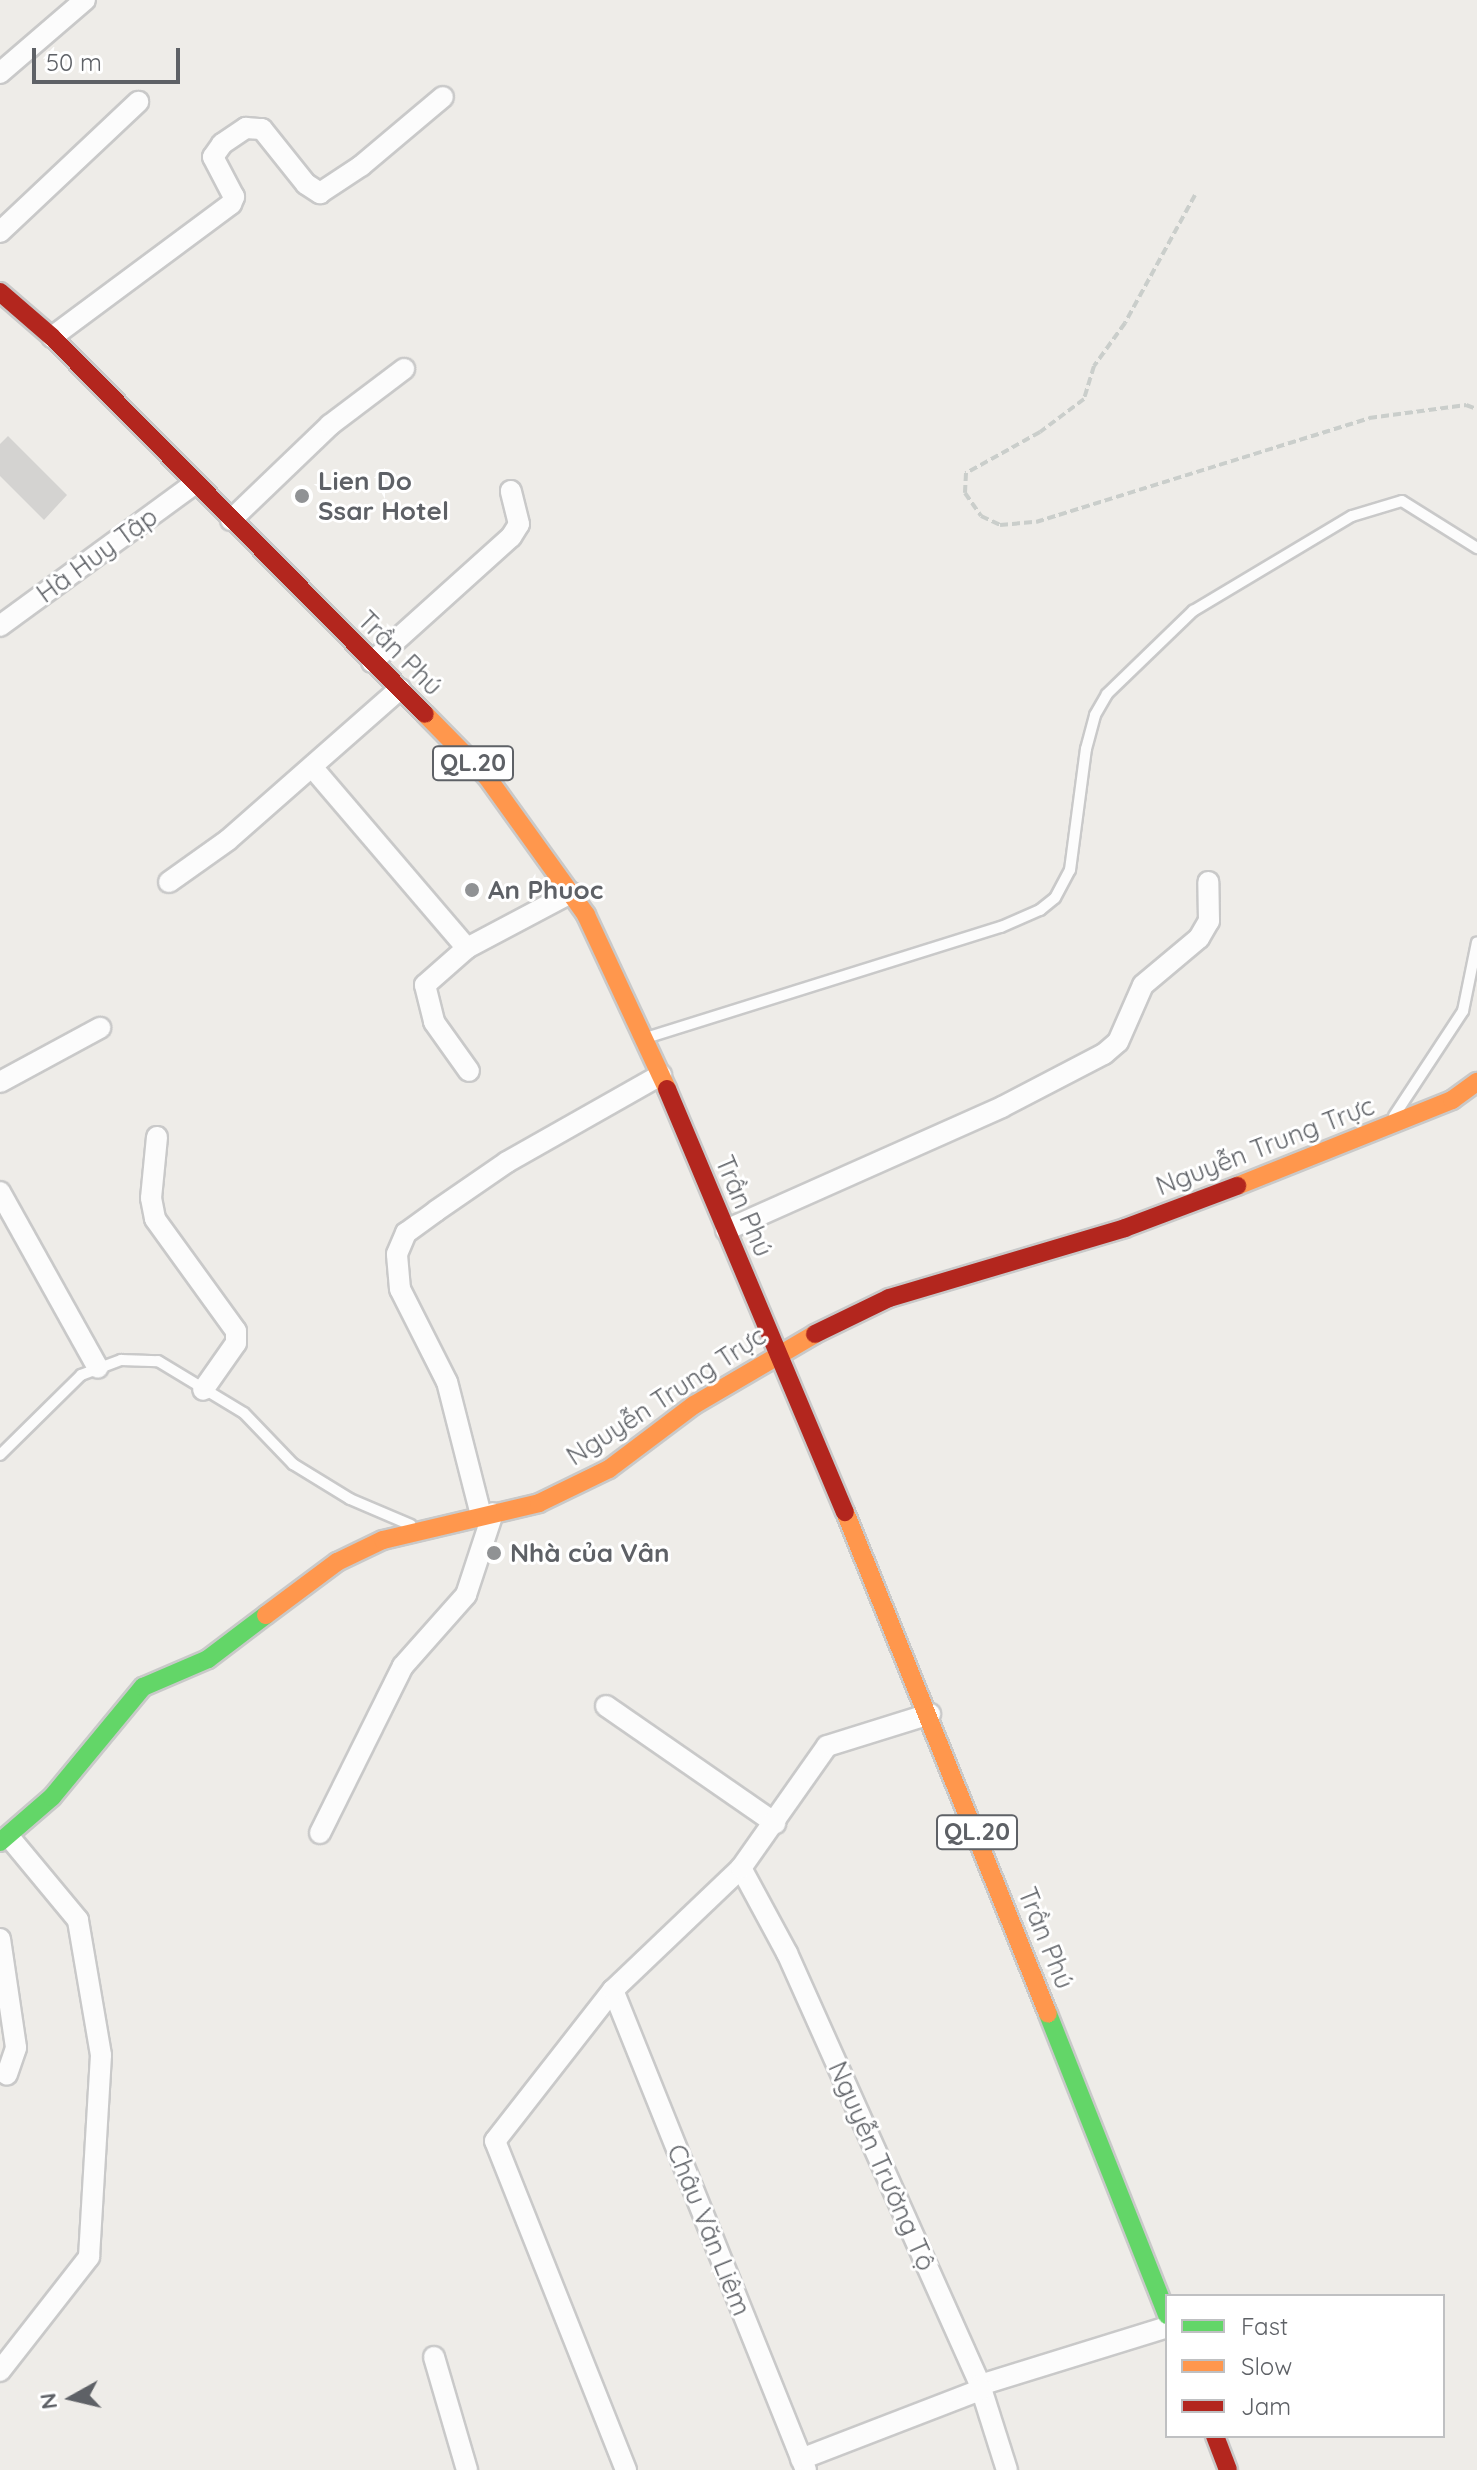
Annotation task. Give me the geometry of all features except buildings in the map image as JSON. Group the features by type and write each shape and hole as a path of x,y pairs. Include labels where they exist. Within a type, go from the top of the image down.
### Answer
{"main road":[{"name":"Trần Phú","path":"0,292 52,337 487,777 586,915 661,1075 930,1714 1165,2310"},
{"name":"Nguyễn Trung Trực","path":"4,1839 52,1797 143,1687 208,1659 337,1562 422,1530 539,1503 609,1469 694,1405 778,1353 889,1298 1125,1228 1386,1128 1452,1100 1477,1082"},
{"path":"1216,2438 1228,2470"}],"street":[{"path":"0,73 85,0"},
{"path":"52,337 231,204 234,197 213,157 222,144 246,128 262,129 306,184 320,193 361,166 443,97"},
{"path":"0,232 138,102"},
{"path":"231,520 330,425 404,369"},
{"name":"Hà Huy Tập","path":"0,626 194,484"},
{"path":"372,662 511,537 519,524 511,491"},
{"path":"169,882 313,768 400,689"},
{"path":"313,768 467,948"},
{"path":"726,1230 1002,1107 1104,1054 1118,1042 1143,985 1199,938 1209,921 1208,882"},
{"path":"469,1071 434,1022 425,985 467,948 492,940 571,893"},
{"path":"0,1082 100,1028"},
{"path":"320,1833 403,1666 466,1595 487,1514 447,1382 400,1289 397,1254 406,1233 460,1194 661,1075"},
{"path":"157,1137 151,1198 155,1219 236,1331 236,1343 203,1390"},
{"path":"0,1192 98,1368"},
{"path":"606,1706 775,1823"},
{"path":"626,2470 495,2141 613,1990 741,1868 827,1746 930,1714"},
{"path":"0,2371 89,2257 101,2055 78,1920 4,1839"},
{"name":"Nguyễn Trường Tộ","path":"741,1868 787,1953 981,2387 1007,2470"},
{"path":"0,1939 16,2048 7,2074"},
{"name":"Châu Văn Liêm","path":"613,1990 803,2464"},
{"path":"803,2464 981,2387 1165,2328"},
{"path":"434,2357 467,2470"}],"lane":[{"path":"644,1039 1001,927 1040,910 1055,898 1070,870 1086,749 1095,715 1107,694 1193,611 1352,516 1402,501 1477,548"},
{"path":"1386,1128 1463,1011 1477,942"},
{"path":"0,1455 81,1375 121,1360 158,1361 244,1413 293,1464 350,1499 422,1530"}],"path":[{"path":"1195,195 1125,323 1094,366 1084,399 1040,432 966,473 965,493 981,516 1000,525 1036,522 1369,418 1466,405 1477,409"}],"traffic: fast":[{"path":"0,1842 52,1797 143,1687 208,1659 266,1615"},
{"path":"1048,2014 1165,2310"}],"traffic: slow":[{"path":"425,714 487,777 586,915 667,1089"},
{"path":"1237,1186 1452,1100 1477,1082"},
{"path":"266,1615 337,1562 383,1540 539,1503 609,1469 694,1405 815,1334"},
{"path":"845,1512 1048,2014"}],"traffic: jam":[{"path":"0,292 52,337 425,714"},
{"path":"667,1089 845,1512"},
{"path":"815,1334 889,1298 1125,1228 1237,1186"},
{"path":"1216,2438 1228,2470"}],"place":[{"name":"Lien Do Ssar Hotel","path":"302,496"},
{"name":"An Phuoc","path":"472,890"},
{"name":"Nhà của Vân","path":"494,1553"}]}
